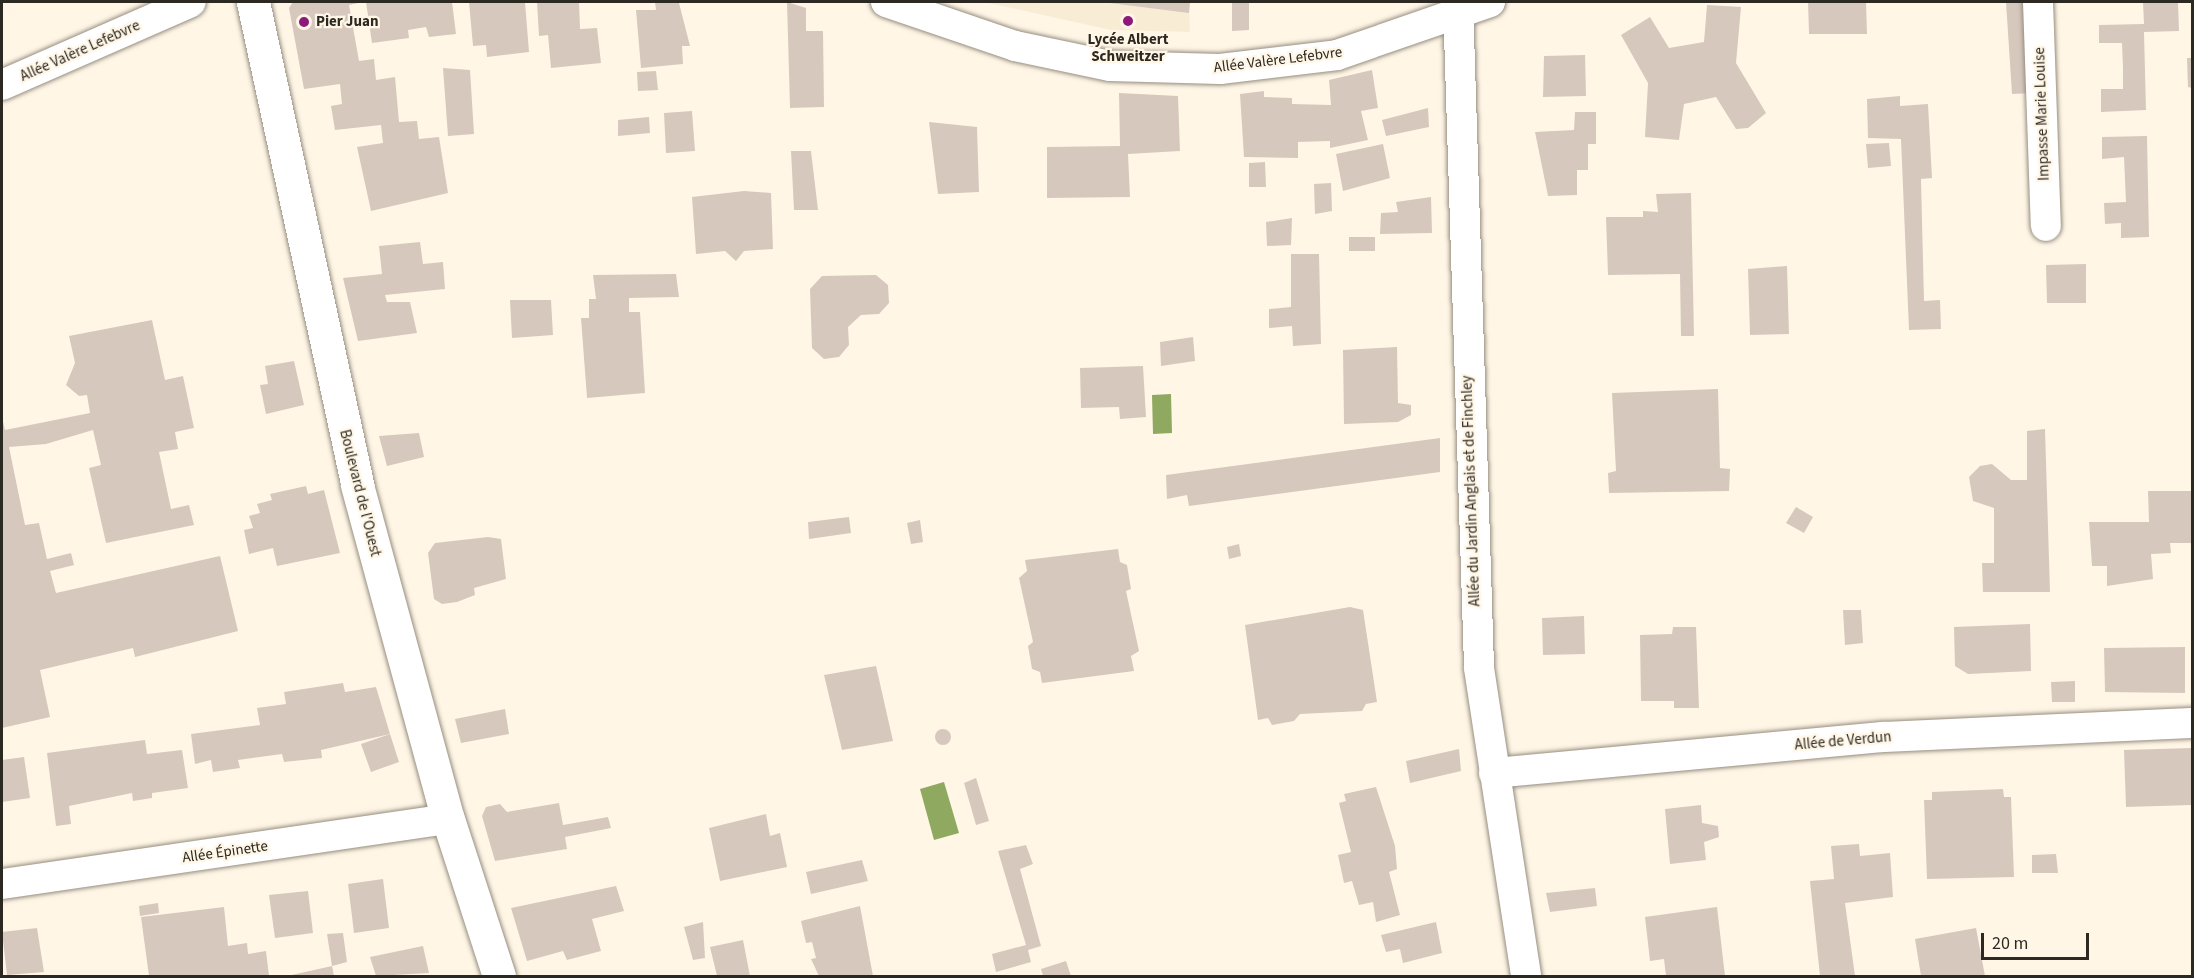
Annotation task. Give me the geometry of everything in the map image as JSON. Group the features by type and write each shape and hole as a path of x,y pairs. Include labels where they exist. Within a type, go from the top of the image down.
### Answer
{"street":[{"name":"Allée Valère Lefebvre","path":"2,85 191,2"},
{"name":"Boulevard de l'Ouest","path":"253,2 357,485 448,819 499,976"},
{"name":"Allée Valère Lefebvre","path":"886,2 1015,46 1110,66 1220,69 1337,55 1458,8 1490,2"},
{"name":"Impasse Marie Louise","path":"2038,2 2046,226"},
{"name":"Allée du Jardin Anglais et de Finchley","path":"1458,8 1472,560 1479,668 1526,976"},
{"name":"Allée de Verdun","path":"1494,773 1883,737 2193,723"},
{"name":"Allée Épinette","path":"2,885 448,819"}],"shaded area":[{"name":"Lycée Albert Schweitzer","path":"984,2 1189,2 1190,32 1111,30"},
{"path":"1171,394 1172,433 1153,434 1152,395"},
{"path":"944,782 959,833 934,840 920,789"}],"building":[{"path":"293,2 363,2 349,5 359,61 374,59 376,80 395,77 399,122 417,121 419,139 439,137 448,193 371,211 357,147 383,143 381,125 335,130 331,106 342,104 340,84 304,89 289,8"},
{"path":"366,2 452,2 456,34 429,37 426,27 408,30 409,38 372,43"},
{"path":"469,2 525,2 529,52 487,57 486,45 473,46"},
{"path":"537,2 579,2 580,29 597,28 601,63 551,68 548,35 539,36"},
{"path":"655,2 679,3 690,46 682,46 683,64 641,68 636,10 656,10"},
{"path":"787,2 806,8 806,31 823,31 824,107 790,108"},
{"path":"1102,2 1190,2 1189,13"},
{"path":"1232,2 1249,2 1249,30 1232,31"},
{"path":"1808,2 1866,2 1867,34 1809,34"},
{"path":"2006,2 2031,2 2033,93 2012,94"},
{"path":"2143,2 2178,2 2179,31 2144,32 2146,110 2101,112 2101,89 2123,89 2123,68 2122,43 2099,43 2099,25 2144,24"},
{"path":"1707,5 1741,7 1736,63 1766,113 1748,128 1736,129 1716,97 1684,104 1679,140 1645,137 1648,83 1621,35 1650,17 1669,48 1704,42"},
{"path":"1585,55 1586,96 1543,97 1544,56"},
{"path":"2187,58 2192,58 2192,88 2188,87"},
{"path":"443,68 470,70 474,134 448,136"},
{"path":"1372,70 1378,108 1361,111 1368,140 1330,148 1330,141 1298,142 1298,158 1244,157 1240,94 1264,91 1264,97 1292,98 1292,104 1331,105 1329,80"},
{"path":"656,71 658,90 638,91 637,72"},
{"path":"1119,93 1178,96 1180,151 1128,154 1130,197 1047,198 1047,147 1120,146"},
{"path":"1900,96 1900,106 1928,104 1932,178 1921,179 1924,301 1940,300 1941,329 1909,330 1901,139 1868,138 1867,99"},
{"path":"1428,108 1429,127 1386,136 1382,120"},
{"path":"692,111 695,151 666,153 664,113"},
{"path":"1575,112 1596,112 1596,144 1588,144 1588,170 1577,170 1577,195 1548,196 1535,132 1574,130"},
{"path":"649,117 650,133 618,136 618,120"},
{"path":"929,122 977,127 979,192 938,194"},
{"path":"2147,136 2149,237 2121,238 2121,223 2105,224 2104,203 2126,202 2124,157 2102,159 2102,137"},
{"path":"1889,143 1891,166 1868,168 1866,144"},
{"path":"1383,144 1390,178 1343,191 1336,154"},
{"path":"791,151 811,151 818,210 794,210"},
{"path":"1265,162 1266,187 1249,187 1249,163"},
{"path":"1331,183 1332,211 1315,214 1314,184"},
{"path":"744,191 771,193 773,249 744,251 736,261 725,251 696,254 692,197"},
{"path":"1691,193 1694,336 1681,336 1680,274 1608,275 1606,217 1643,217 1643,211 1658,212 1656,194"},
{"path":"1431,197 1432,233 1380,234 1381,213 1398,212 1396,202"},
{"path":"1292,218 1291,245 1267,246 1266,222"},
{"path":"1349,237 1375,237 1375,251 1349,251"},
{"path":"420,242 423,264 443,262 445,289 385,295 387,302 410,302 417,333 358,341 343,278 382,274 379,246"},
{"path":"1291,254 1319,254 1321,344 1293,346 1292,326 1269,328 1269,309 1291,307"},
{"path":"2086,264 2086,303 2047,303 2046,265"},
{"path":"1787,266 1789,334 1750,335 1748,269"},
{"path":"676,274 679,297 629,298 629,312 640,312 645,393 587,398 581,318 589,318 589,299 596,299 593,275"},
{"path":"876,275 888,285 889,303 879,314 861,315 848,327 849,345 839,357 824,359 812,348 810,289 822,276"},
{"path":"510,300 551,300 553,335 512,338"},
{"path":"152,320 165,380 183,376 194,428 175,432 178,449 159,452 171,509 189,505 194,525 106,543 89,468 101,465 93,430 46,444 9,447 25,525 39,523 47,559 71,553 74,565 50,571 56,593 220,556 238,631 135,657 133,648 40,670 50,717 2,728 2,417 5,430 90,413 87,395 79,396 66,385 75,363 69,336"},
{"path":"1193,337 1195,361 1161,366 1160,342"},
{"path":"1397,347 1398,403 1411,405 1411,415 1398,422 1344,424 1343,350"},
{"path":"294,361 304,405 266,414 260,385 268,384 265,366"},
{"path":"1143,366 1146,417 1120,419 1119,407 1081,408 1080,368"},
{"path":"1718,389 1720,468 1730,469 1729,491 1609,493 1608,473 1616,471 1612,393"},
{"path":"2045,429 2050,592 1983,592 1982,563 1994,563 1994,508 1973,501 1969,477 1980,466 1992,464 2011,480 2027,480 2027,431"},
{"path":"419,433 424,457 387,466 379,436"},
{"path":"1440,438 1440,472 1189,506 1187,495 1167,499 1166,475"},
{"path":"306,486 308,494 324,490 340,553 277,566 273,548 249,554 244,530 253,528 249,516 260,513 257,504 272,500 270,494"},
{"path":"2148,491 2192,491 2192,543 2170,543 2171,553 2151,554 2153,579 2107,586 2107,566 2092,566 2089,522 2149,522"},
{"path":"1796,507 1813,517 1804,533 1786,523"},
{"path":"849,517 851,533 809,539 808,522"},
{"path":"920,520 923,542 911,544 907,523"},
{"path":"488,537 501,539 506,579 474,588 475,595 457,602 442,604 434,599 428,553 435,543"},
{"path":"1239,544 1241,556 1229,559 1227,547"},
{"path":"1118,549 1120,562 1127,565 1131,589 1126,591 1139,651 1131,656 1134,671 1042,683 1040,672 1032,669 1028,646 1033,642 1019,578 1027,571 1025,560"},
{"path":"1350,607 1363,610 1377,702 1366,704 1362,711 1300,714 1294,721 1272,725 1268,718 1258,720 1245,625"},
{"path":"1843,610 1861,610 1863,643 1845,645"},
{"path":"1584,616 1585,654 1543,655 1542,618"},
{"path":"2030,624 2031,671 1968,674 1955,666 1954,627"},
{"path":"1673,627 1696,627 1699,708 1674,708 1674,701 1641,701 1640,635 1672,634"},
{"path":"2185,647 2185,693 2105,692 2104,648"},
{"path":"876,666 893,741 842,750 824,675"},
{"path":"2075,681 2075,702 2052,702 2051,682"},
{"path":"343,683 345,692 376,687 390,734 321,750 322,758 284,762 282,754 238,760 240,768 213,772 211,760 195,764 191,734 260,725 257,708 286,704 284,692"},
{"path":"505,709 509,734 461,743 455,719"},
{"path":"943,729 951,737 943,745 935,737"},
{"path":"390,734 399,762 371,772 361,744"},
{"path":"145,740 147,754 182,750 188,788 152,793 152,798 133,801 132,793 69,806 71,824 56,826 47,753"},
{"path":"2192,748 2192,805 2126,807 2124,750"},
{"path":"1459,749 1461,771 1410,783 1406,761"},
{"path":"24,757 30,798 2,802 2,760"},
{"path":"976,778 989,821 976,825 964,783"},
{"path":"1376,787 1395,846 1397,869 1389,872 1400,915 1376,922 1373,902 1359,905 1352,881 1344,883 1338,855 1351,852 1339,803 1346,801 1344,794"},
{"path":"2003,789 2004,797 2011,797 2014,877 1927,879 1924,800 1932,800 1932,792"},
{"path":"559,803 563,825 608,817 611,828 565,837 567,849 495,861 482,816 486,807 500,804 507,812"},
{"path":"1701,805 1702,823 1718,826 1719,837 1704,842 1706,860 1670,864 1665,809"},
{"path":"766,814 770,836 780,833 787,867 720,881 709,828"},
{"path":"1859,844 1860,856 1890,853 1893,897 1845,903 1855,976 1820,976 1810,881 1834,879 1831,846"},
{"path":"1026,845 1033,864 1020,869 1041,946 1028,950 1031,962 996,972 992,954 1026,945 998,851"},
{"path":"2056,854 2058,873 2032,873 2032,855"},
{"path":"862,860 868,881 811,894 806,872"},
{"path":"383,879 389,928 354,933 348,884"},
{"path":"616,886 624,911 592,919 601,951 567,960 563,951 527,961 511,908"},
{"path":"1595,888 1597,906 1550,912 1546,893"},
{"path":"308,891 313,933 275,938 269,895"},
{"path":"158,903 159,913 140,916 139,906"},
{"path":"860,906 873,976 819,976 811,959 816,958 812,942 806,943 801,921"},
{"path":"224,907 228,946 247,943 248,954 266,951 269,976 149,976 141,917"},
{"path":"1717,907 1725,976 1666,976 1664,959 1650,961 1645,917"},
{"path":"703,922 705,958 693,960 684,927"},
{"path":"1436,922 1442,953 1403,963 1400,949 1386,952 1381,935"},
{"path":"37,928 44,972 7,975 2,932"},
{"path":"1976,928 1985,976 1921,976 1915,939"},
{"path":"343,933 347,962 332,966 327,934"},
{"path":"743,940 750,976 717,976 710,947"},
{"path":"423,946 429,973 376,976 370,957"},
{"path":"1066,961 1071,976 1043,976 1041,969"},
{"path":"332,966 334,976 287,976"}],"place":[{"name":"Lycée Albert Schweitzer","path":"1128,21"},
{"name":"Pier Juan","path":"304,22"}]}
